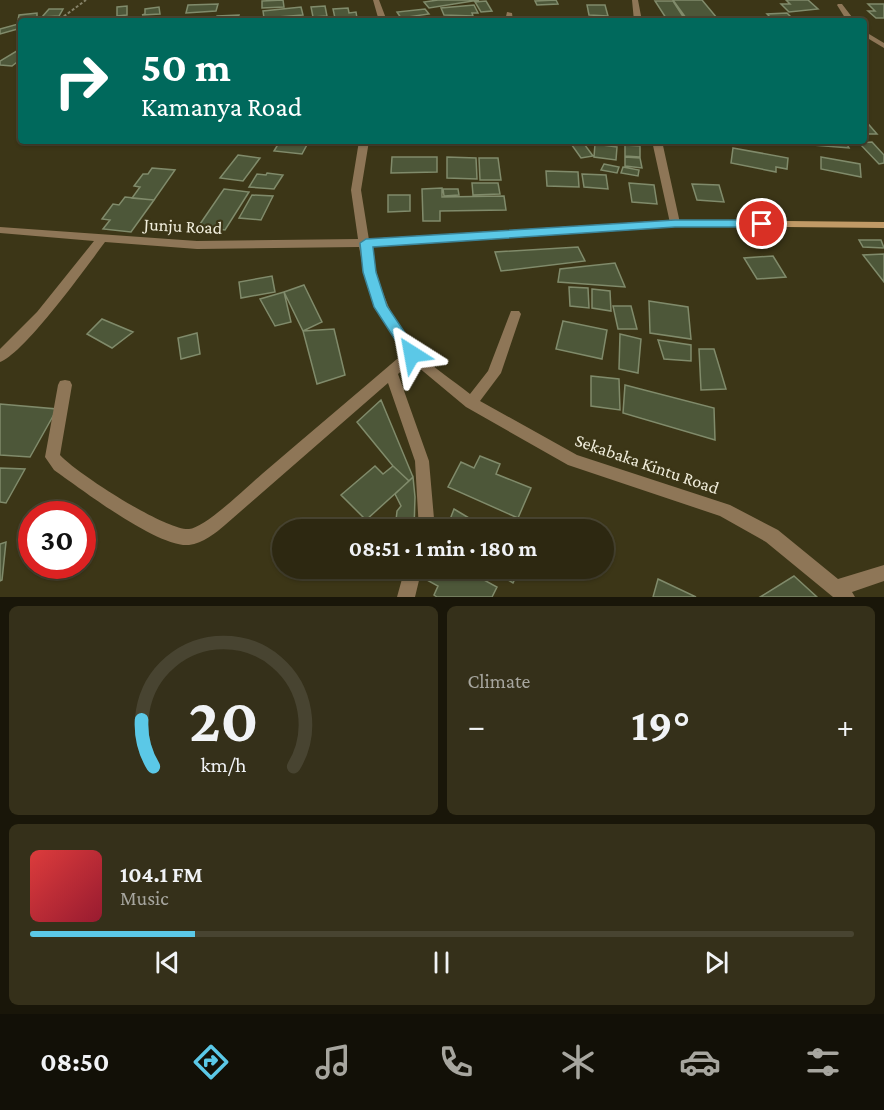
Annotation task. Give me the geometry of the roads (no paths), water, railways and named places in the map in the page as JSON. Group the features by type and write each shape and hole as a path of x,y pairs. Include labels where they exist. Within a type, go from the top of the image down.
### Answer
{"street":[{"path":"376,0 381,18"},
{"path":"635,0 638,18"},
{"path":"840,5 849,18"},
{"path":"867,35 884,46"},
{"name":"Sekabaka Kintu Road","path":"363,144 356,190 358,218 366,243 370,272 381,307 412,354 471,403 573,460 724,510 772,536 842,592"},
{"path":"658,144 675,224"},
{"path":"366,243 675,224 884,225"},
{"name":"Junju Road","path":"0,230 197,245 366,243"},
{"path":"0,357 30,330 63,291 102,238"},
{"path":"471,403 494,373 515,314"},
{"path":"65,385 52,457 59,465 166,534 189,538 210,526 236,506 412,354"},
{"path":"391,373 422,461 426,519"},
{"path":"842,592 884,573"},
{"path":"406,597 411,579"}]}
